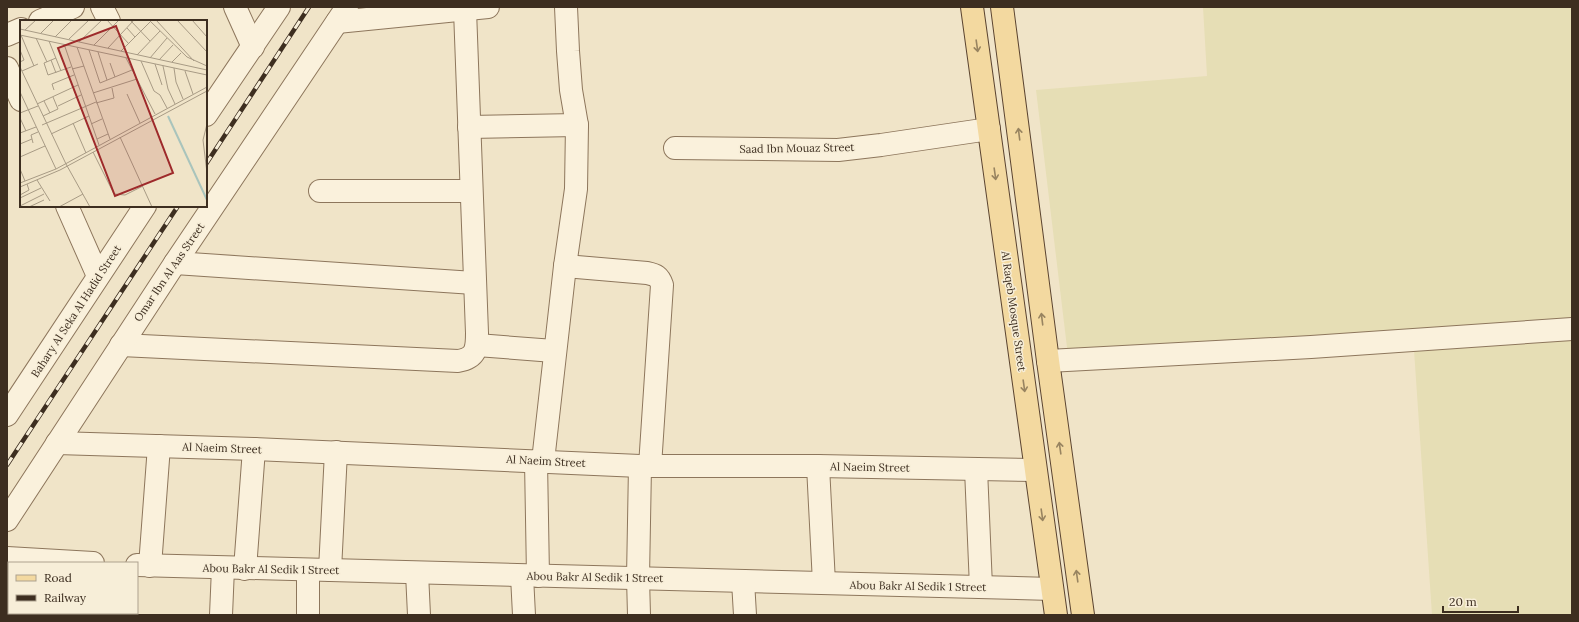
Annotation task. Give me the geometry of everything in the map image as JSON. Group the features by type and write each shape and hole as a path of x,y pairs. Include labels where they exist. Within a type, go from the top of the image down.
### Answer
{"main road":[{"name":"Al Raqeb Mosque Street","path":"972,7 1056,615"},
{"path":"1002,7 1083,615"}],"street":[{"path":"42,20 73,7"},
{"path":"102,7 108,20"},
{"path":"235,7 252,47"},
{"path":"207,114 279,7"},
{"path":"342,15 465,10 488,7"},
{"path":"524,615 530,576 539,461 576,189 577,125 568,51 566,7"},
{"path":"121,345 458,361 467,360 473,354 477,345 465,10"},
{"name":"Omar Ibn Al Aas Street","path":"7,520 175,263 342,15"},
{"path":"7,35 20,29"},
{"path":"7,68 20,98"},
{"path":"469,127 577,125"},
{"name":"Saad Ibn Mouaz Street","path":"675,148 838,150 988,129"},
{"path":"320,191 471,191"},
{"path":"67,207 98,276"},
{"name":"Bahary Al Seka Al Hadid Street","path":"10,402 144,207"},
{"path":"175,263 474,283"},
{"path":"565,266 647,273 660,278 662,285 645,466 638,578 639,615"},
{"path":"1048,361 1311,347 1572,329"},
{"path":"477,345 554,351"},
{"name":"Al Naeim Street","path":"57,443 336,452 645,466 818,466 1035,470"},
{"path":"144,566 159,446"},
{"path":"245,568 254,449"},
{"path":"330,570 336,452"},
{"path":"818,466 824,583"},
{"path":"976,469 981,587"},
{"path":"7,558 76,562"},
{"name":"Abou Bakr Al Sedik 1 Street","path":"144,566 1052,589"},
{"path":"221,615 223,568"},
{"path":"308,570 308,615"},
{"path":"417,573 420,615"},
{"path":"743,581 745,615"}],"shaded area":[{"path":"1203,7 1572,7 1572,615 1432,615 1414,350 1069,364 1036,90 1207,76"}],"railway":[{"path":"207,162 309,7"},
{"path":"7,465 177,207"}]}
